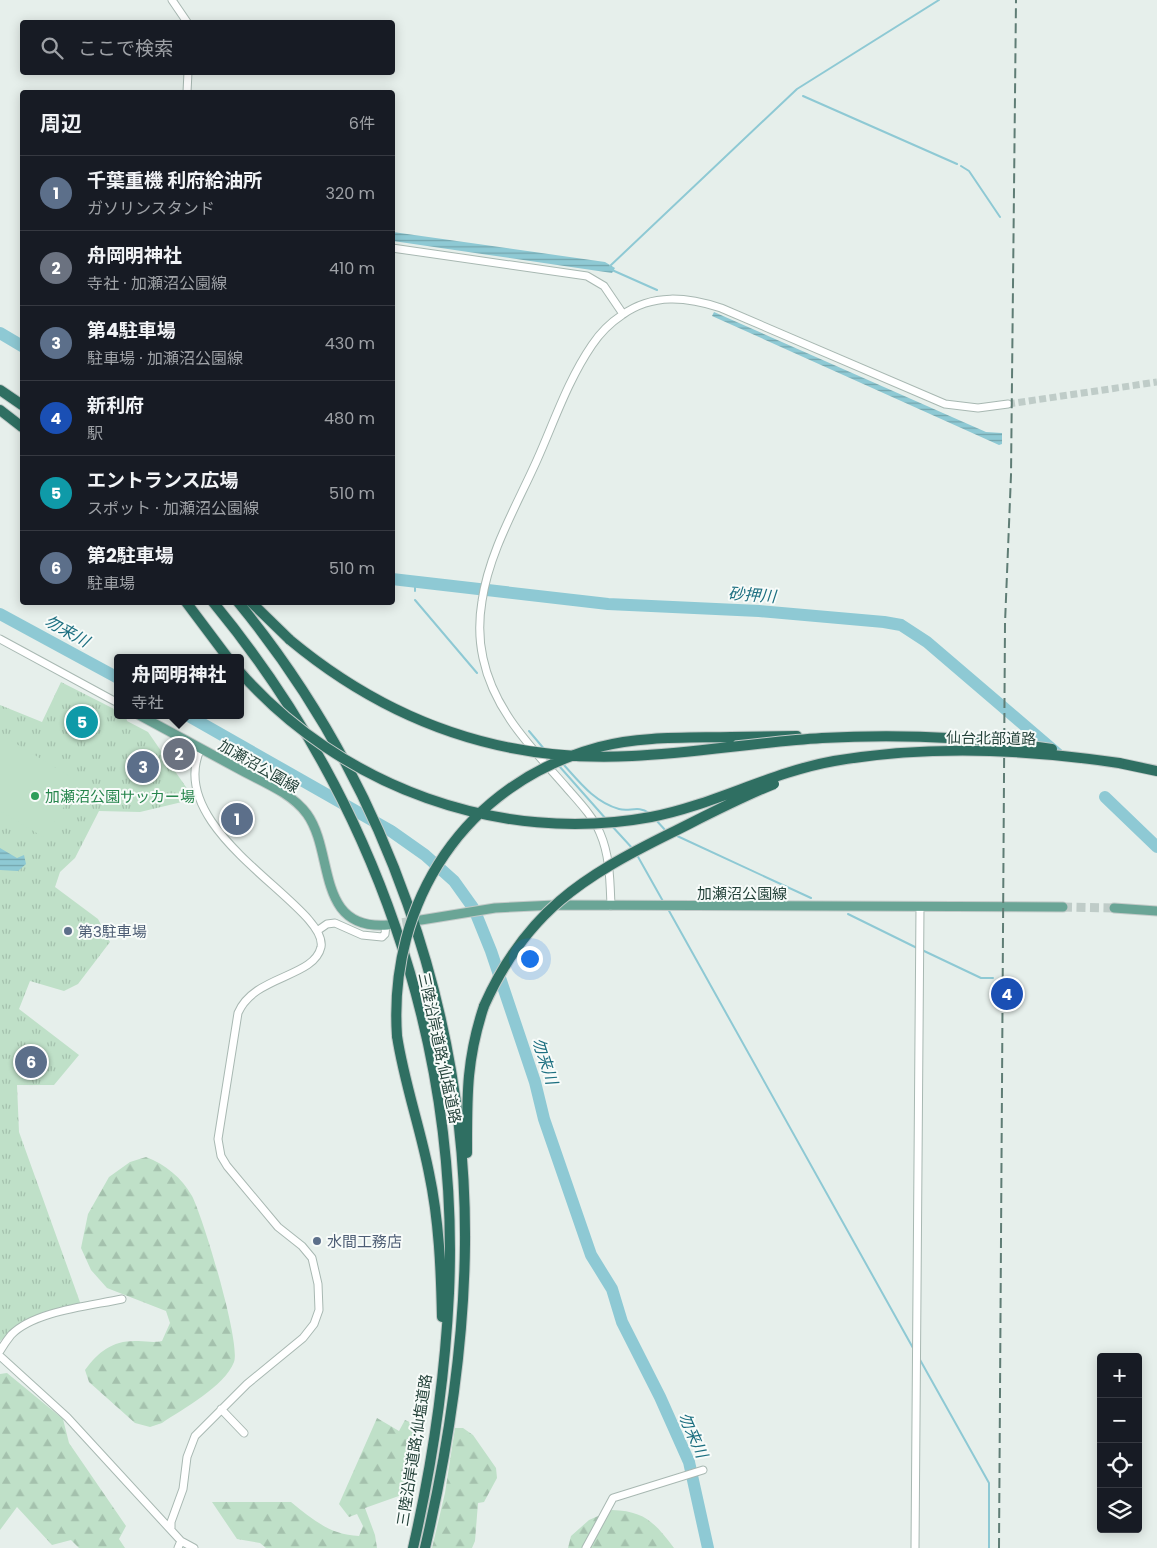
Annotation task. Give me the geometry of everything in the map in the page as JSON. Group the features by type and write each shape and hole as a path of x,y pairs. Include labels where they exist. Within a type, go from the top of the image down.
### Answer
{"highway":[{"path":"0,390 20,404"},
{"path":"0,408 20,421"},
{"path":"0,408 20,425"},
{"path":"188,605 225,654"},
{"name":"三陸沿岸道路;仙塩道路","path":"215,605 252,651 317,750 354,819 421,1016 444,1143 450,1240 449,1284 442,1376 431,1457 412,1548"},
{"name":"三陸沿岸道路;仙塩道路","path":"240,605 292,674 337,747 369,810 407,902 423,952 452,1081 460,1135 465,1216 463,1300 455,1378 443,1460 425,1548"},
{"path":"254,605 313,659 367,694 424,724 455,735 515,750 573,757 632,756 822,738 914,737"},
{"path":"244,676 276,709 304,732 366,772 432,800 464,810 531,822 593,824 652,817 705,802 805,768 861,757"},
{"path":"442,1376 442,1295 437,1220 425,1152 404,1078 397,1036 396,995 400,958 408,926 426,884 451,845 473,819 498,796 528,777 582,752 640,740 844,735 914,737"},
{"name":"仙台北部道路","path":"914,737 1038,747 1157,771"},
{"name":"仙台北部道路","path":"861,757 923,752 994,752 1066,756 1119,762"},
{"path":"465,1216 467,1078 470,1053 484,1006 509,956 525,934 544,914 586,880 644,846 730,804 801,774 861,757"}],"main road":[{"name":"加瀬沼公園線","path":"146,719 275,788 298,805 315,829 327,881 339,905 351,917 360,922 389,922"},
{"name":"加瀬沼公園線","path":"421,920 488,909 555,905 1064,907"},
{"path":"1114,908 1149,908 1157,911"}],"street":[{"path":"172,0 186,20"},
{"path":"188,75 188,90"},
{"path":"395,248 587,276 604,286 624,314"},
{"path":"611,906 610,874 606,848 600,832 587,812 520,734 501,706 492,688 483,658 480,632 482,601 493,559 580,364 600,334 624,314 656,300 670,298 698,301 722,308 945,404 978,408 1008,404"},
{"path":"0,639 114,702"},
{"path":"171,1528 171,1522 183,1489 189,1448 195,1436 264,1369 303,1338 314,1324 319,1310 318,1284 312,1258 302,1246 278,1227 228,1166 221,1156 218,1139 238,1013 242,1004 258,989 313,962 321,946 317,930 300,911 234,849 210,817 195,788 193,774 200,748"},
{"path":"915,1548 920,907"},
{"path":"317,930 327,924 335,923 362,935 382,937 389,922"},
{"path":"0,1351 11,1335 26,1324 42,1317 122,1299"},
{"path":"0,1356 67,1417 171,1528 179,1544 194,1548"},
{"path":"221,1409 244,1433"},
{"path":"586,1548 613,1498 703,1470"}],"green space":[{"path":"61,682 114,709 114,719 127,719 127,721 148,732 188,790 182,802 140,812 99,811 75,858 60,872 55,887 98,919 110,942 78,984 64,991 30,981 19,1009 79,1055 54,1085 17,1085 19,1132 81,1305 29,1318 0,1341 0,705 42,722"},
{"name":"加瀬沼公園サッカー場","path":"0,734 79,782 45,838 0,811"},
{"path":"146,1157 172,1172 192,1196 220,1280 235,1350 234,1362 222,1380 192,1404 162,1423 150,1427 135,1423 89,1382 85,1370 101,1352 121,1342 162,1341 170,1323 166,1311 107,1288 91,1270 81,1248 88,1214 109,1177 130,1162"},
{"path":"7,1373 63,1419 69,1443 126,1526 119,1539 125,1548 79,1548 71,1540 52,1545 17,1507 0,1530 0,1374"},
{"path":"377,1418 399,1431 405,1420 416,1425 416,1460 410,1492 365,1508 375,1535 377,1548 266,1548 260,1543 237,1539 212,1502 291,1502 314,1520 330,1529 339,1533 359,1536 363,1526 357,1514 349,1517 339,1504"},
{"path":"455,1428 463,1428 473,1435 496,1468 497,1478 484,1502 478,1503 475,1541 472,1548 432,1548 445,1493"},
{"path":"612,1510 633,1513 648,1520 655,1525 674,1548 568,1548 571,1536 589,1520"}],"water":[{"path":"395,232 605,262 615,268 612,273 395,241"},
{"path":"714,312 986,432 1002,433 1002,444 999,445 712,316"},
{"path":"0,848 17,858 24,855 26,864 18,871 0,870"}],"waterway":[{"path":"610,266 797,89 939,0"},
{"path":"803,96 957,164"},
{"path":"961,166 969,171 1000,217"},
{"path":"612,270 657,290"},
{"name":"砂押川","path":"0,333 20,345"},
{"name":"砂押川","path":"395,579 608,604 759,611 901,625 927,642 1059,755"},
{"path":"415,583 415,591"},
{"path":"415,600 477,673"},
{"name":"勿来川","path":"0,614 114,676"},
{"name":"勿来川","path":"194,719 391,831 425,855 454,881 474,909 491,951 535,1082 544,1119 591,1255 612,1289 622,1322 660,1397 689,1462 708,1548"},
{"path":"529,731 545,750"},
{"path":"564,765 589,792 610,806 623,810 641,809 649,813"},
{"path":"560,767 606,819"},
{"name":"砂押川","path":"1105,797 1157,847"},
{"path":"656,820 666,831"},
{"path":"611,825 633,849"},
{"path":"675,835 811,898"},
{"path":"637,855 664,903"},
{"path":"668,909 913,1348"},
{"path":"848,914 917,948"},
{"path":"922,950 981,978 993,978"},
{"path":"919,1358 989,1483 989,1548"}],"tunnel":[{"path":"1008,404 1157,382"},
{"path":"1063,907 1114,908"},
{"path":"389,925 418,920"}],"railway":[{"path":"999,1548 1005,623 1011,475 1016,0"}],"place":[{"name":"エントランス広場","path":"82,722"},
{"name":"舟岡明神社","path":"179,754"},
{"name":"第4駐車場","path":"143,767"},
{"name":"加瀬沼公園サッカー場","path":"35,796"},
{"name":"千葉重機 利府給油所","path":"237,819"},
{"name":"第3駐車場","path":"68,931"},
{"name":"新利府","path":"1007,994"},
{"name":"第2駐車場","path":"31,1062"},
{"name":"水間工務店","path":"317,1241"}]}
